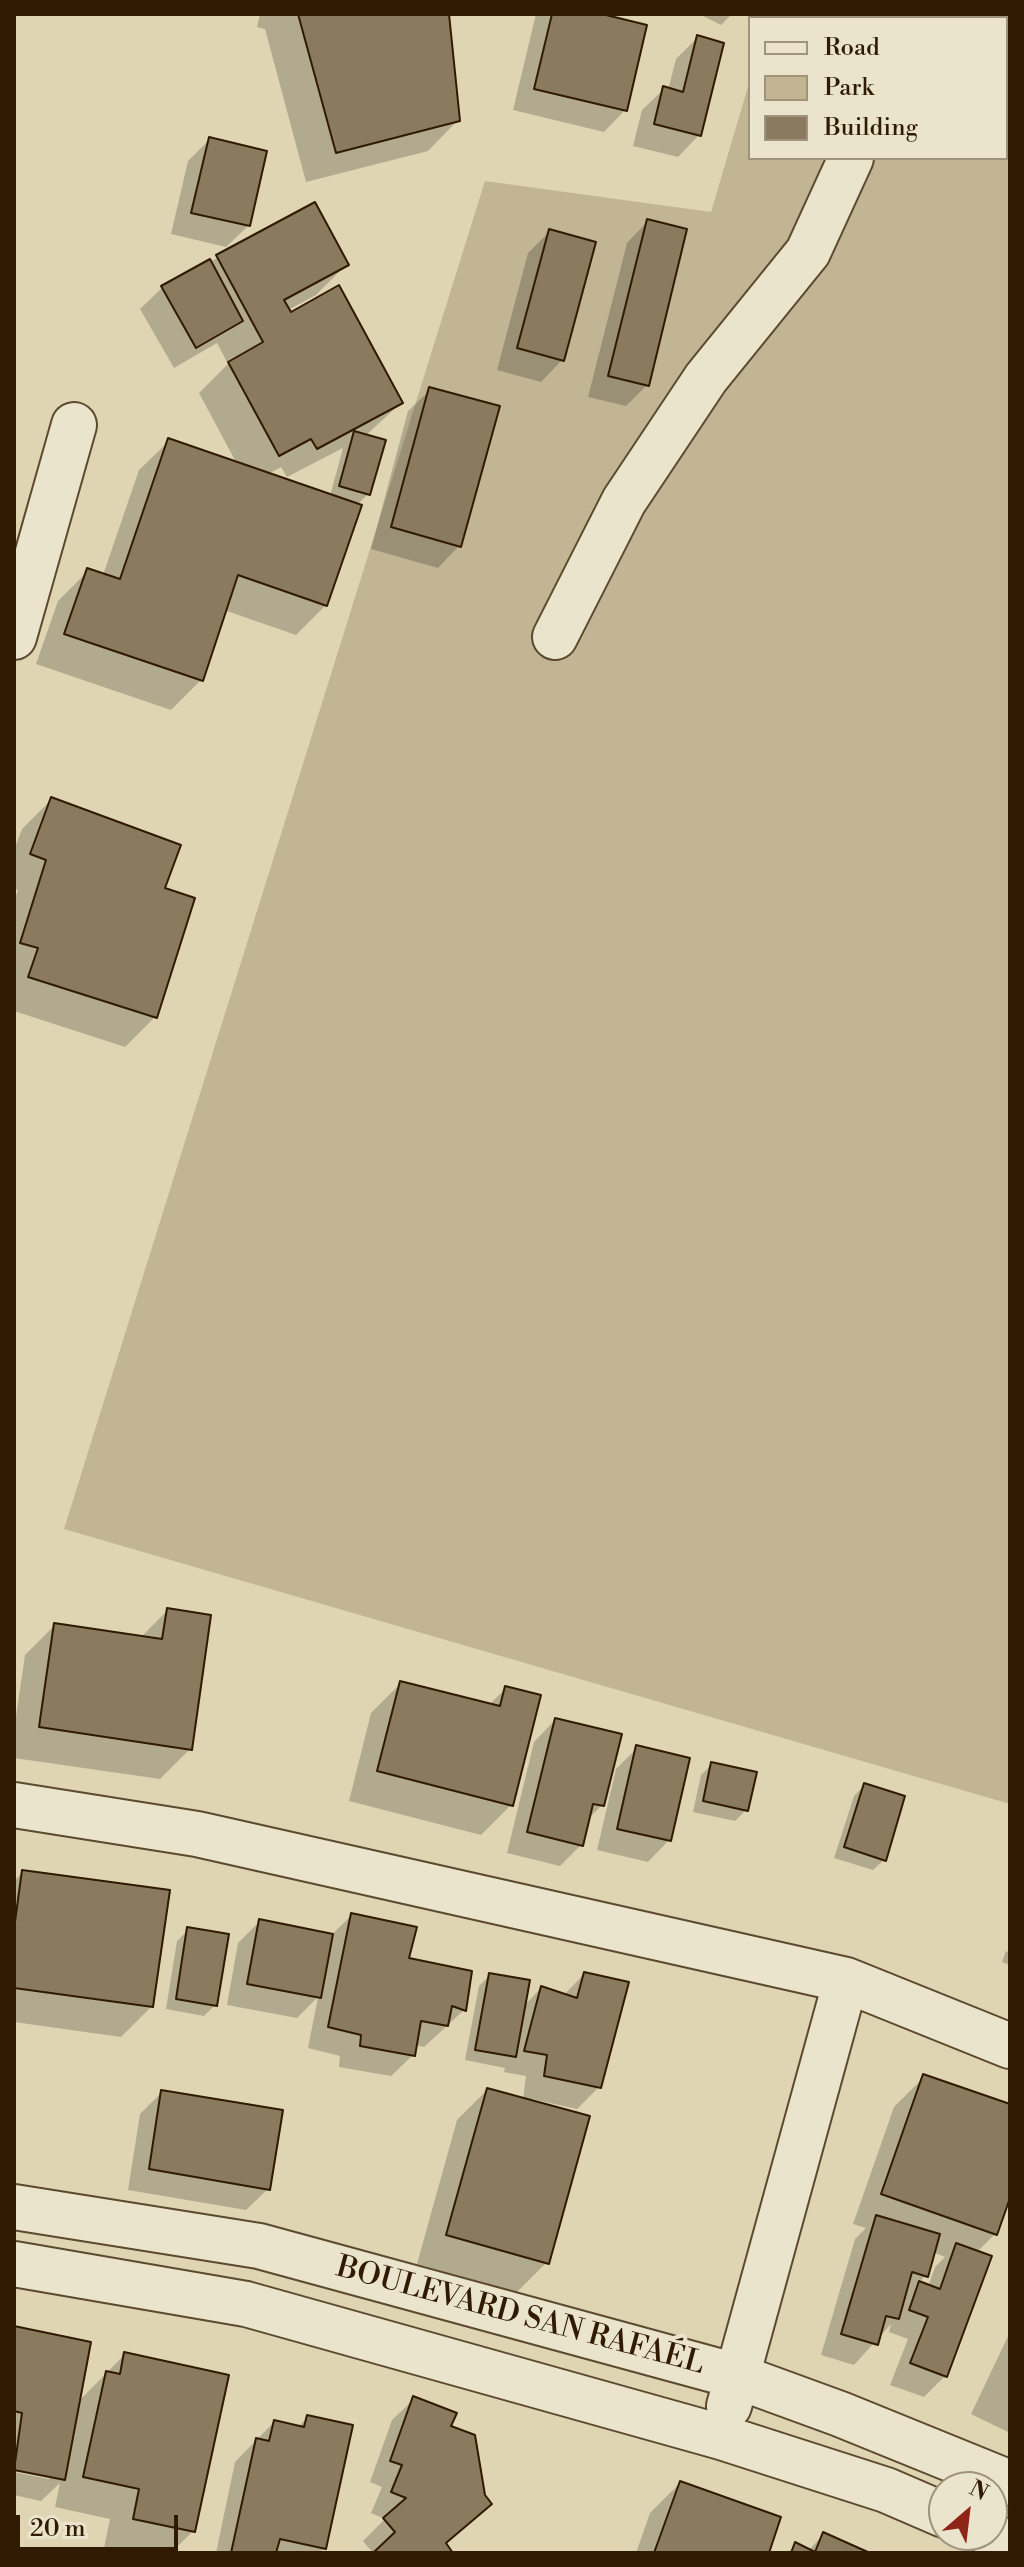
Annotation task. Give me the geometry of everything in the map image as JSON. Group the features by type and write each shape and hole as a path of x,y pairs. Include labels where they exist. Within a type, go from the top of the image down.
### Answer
{"street":[{"path":"555,637 624,501 706,378 808,252 850,160"},
{"path":"14,637 74,425"},
{"path":"14,1805 197,1834 846,1980 1010,2046"},
{"path":"721,2437 846,1980"},
{"name":"BOULEVARD SAN RAFAÉL","path":"14,2207 259,2246 736,2376 840,2414 1010,2483"},
{"name":"BOULEVARD SAN RAFAÉL","path":"14,2264 246,2304 721,2437 886,2490 928,2508"}],"green space":[{"path":"1010,14 1010,1804 64,1529 485,181 711,212 748,87 748,160 1008,160 1008,16 769,16"}],"building":[{"path":"298,14 449,14 460,121 336,153"},
{"path":"552,14 602,14 647,25 627,111 534,89"},
{"path":"697,35 724,43 701,136 654,124 663,86 683,92"},
{"path":"209,137 267,151 250,226 191,213"},
{"path":"315,202 349,265 284,300 291,312 339,285 403,403 317,449 311,439 279,456 228,362 263,342 216,255"},
{"path":"647,219 687,229 649,386 608,376"},
{"path":"549,229 596,242 564,361 517,348"},
{"path":"210,259 243,321 196,348 161,286"},
{"path":"429,387 500,406 461,547 391,527"},
{"path":"354,431 386,440 370,495 339,486"},
{"path":"168,438 362,505 327,606 238,575 203,681 64,634 87,568 120,579"},
{"path":"51,797 181,845 165,888 195,898 157,1018 28,977 38,948 20,943 46,860 30,854"},
{"path":"167,1608 211,1615 192,1750 39,1727 54,1623 162,1639"},
{"path":"400,1681 500,1706 505,1686 541,1695 513,1806 377,1771"},
{"path":"555,1718 622,1734 604,1806 593,1804 583,1846 527,1832"},
{"path":"636,1745 690,1758 671,1841 617,1829"},
{"path":"711,1762 757,1772 748,1811 703,1801"},
{"path":"864,1783 905,1796 886,1861 844,1847"},
{"path":"22,1870 170,1890 153,2007 14,1988 14,1929"},
{"path":"351,1913 417,1927 409,1958 472,1971 466,2011 452,2006 448,2026 421,2021 415,2056 360,2046 361,2035 328,2027"},
{"path":"259,1919 333,1934 321,1998 247,1984"},
{"path":"187,1927 229,1934 217,2006 176,1999"},
{"path":"584,1972 629,1982 601,2088 544,2076 547,2055 524,2051 541,1986 577,1998"},
{"path":"489,1973 530,1980 516,2057 475,2050"},
{"path":"923,2074 1010,2104 1010,2198 997,2235 881,2194"},
{"path":"487,2088 590,2116 549,2264 446,2235"},
{"path":"161,2090 283,2110 270,2190 149,2169"},
{"path":"876,2215 940,2234 928,2277 912,2272 899,2319 886,2316 878,2345 841,2334"},
{"path":"956,2243 992,2256 947,2377 910,2363 928,2317 909,2310 919,2281 940,2289"},
{"path":"14,2326 91,2342 65,2480 14,2470 22,2413 14,2411"},
{"path":"124,2352 229,2375 195,2532 133,2519 139,2489 83,2477 106,2371 120,2374"},
{"path":"413,2396 457,2413 451,2426 475,2435 485,2495 492,2504 446,2543 453,2553 374,2552 395,2532 383,2518 406,2498 391,2492 402,2465 390,2461"},
{"path":"307,2415 353,2425 326,2549 280,2539 276,2553 231,2553 256,2438 269,2441 274,2420 304,2427"},
{"path":"680,2481 781,2517 769,2553 654,2553"},
{"path":"823,2532 870,2553 791,2553 795,2542 815,2552"}]}
